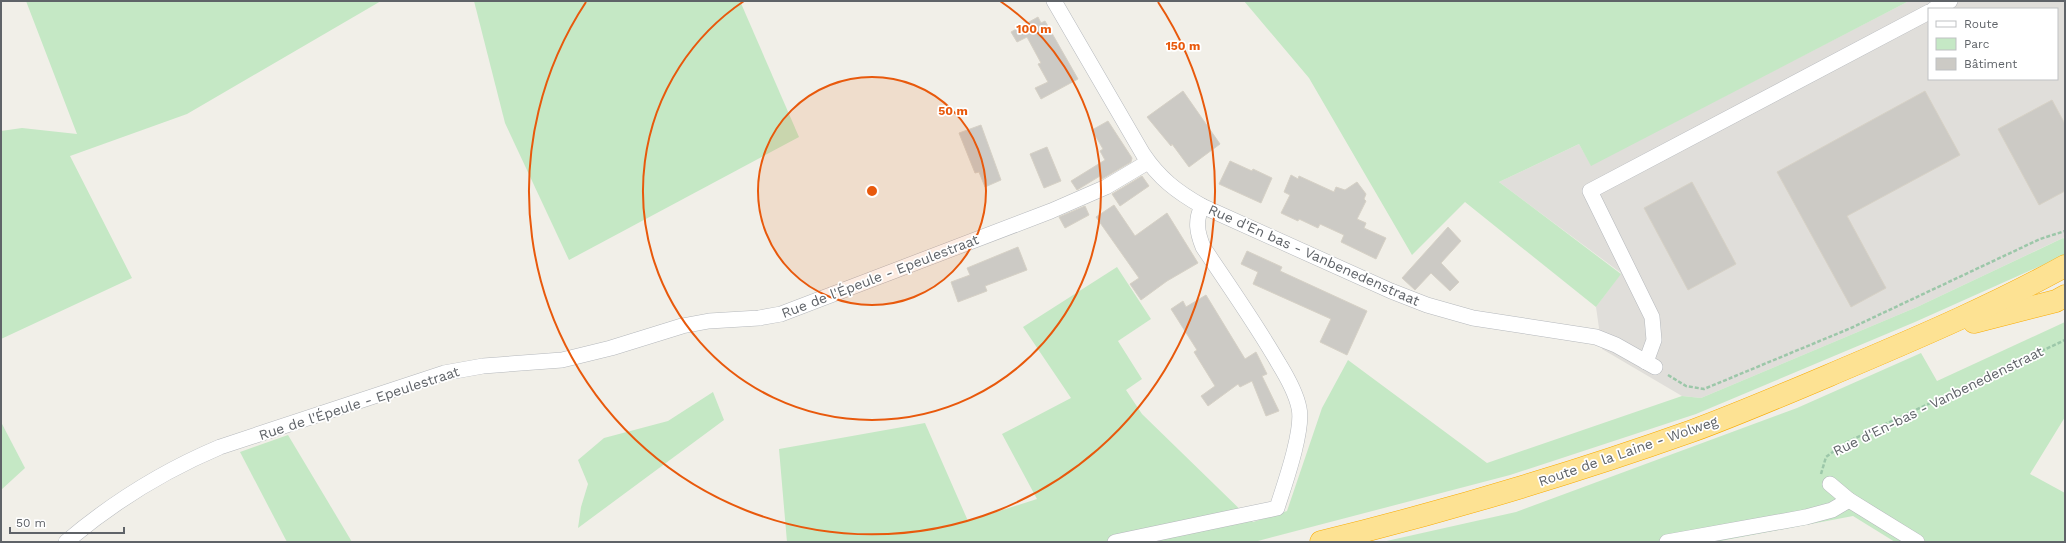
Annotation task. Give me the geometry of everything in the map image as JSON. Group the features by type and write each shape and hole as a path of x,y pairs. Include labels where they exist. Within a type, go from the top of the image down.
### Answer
{"highway":[{"name":"Route de la Laine - Wolweg","path":"1322,542 1396,524 1607,461 1694,430 1772,400 1927,334 2033,284 2065,266"},
{"name":"Route de la Laine - Wolweg","path":"1927,334 2056,301 2065,296"}],"street":[{"name":"Rue d'En bas - Vanbenedenstraat","path":"1054,1 1148,162 1170,186 1202,206 1391,291 1427,305 1473,318 1596,337 1616,345 1651,364"},
{"path":"1936,8 1950,1"},
{"path":"1651,364 1654,340 1652,317 1590,191 1928,13"},
{"name":"Rue de l'Épeule - Epeulestraat","path":"66,542 92,520 142,485 183,462 220,448 444,373 483,366 562,360 611,348 682,326 709,321 759,318 781,314 1052,211 1106,187 1148,162"},
{"path":"1115,542 1277,508 1298,434 1300,409 1288,380 1267,343 1203,247 1196,223 1202,206"},
{"path":"1830,484 1849,500 1917,542"},
{"path":"1668,542 1806,517 1832,510 1849,500"}],"path":[{"path":"1651,364 1686,386 1704,389 1851,328 2040,239 2065,231"},
{"name":"Rue d'En-bas - Vanbenedenstraat","path":"1830,484 1822,476 1821,469 1826,457 1831,451 2065,340"}],"shaded area":[{"path":"1909,1 2065,1 2065,237 1917,307 1701,398 1682,396 1602,349 1596,307 1621,273 1499,182 1579,144 1591,165"}],"green space":[{"path":"26,1 381,1 187,114 70,156 132,278 1,339 1,131 22,128 77,134"},
{"path":"474,1 740,1 799,137 569,260 505,123"},
{"path":"1244,1 1909,1 1591,166 1579,144 1499,182 1621,274 1596,307 1465,202 1412,255 1309,78"},
{"path":"2063,238 2065,239 2065,255 1915,322 1696,414 1510,475 1254,542 787,542 779,449 925,423 968,521 1037,499 1002,434 1071,398 1023,327 1117,267 1151,319 1118,341 1142,379 1126,390 1142,414 1253,522 1287,511 1322,408 1348,360 1487,463 1682,396 1701,398 1917,307"},
{"path":"2065,322 2065,417 2030,474 2065,493 2065,542 1895,542 1853,516 1715,542 1382,542 1516,512 1797,408 1921,353 1937,381"},
{"path":"713,392 724,420 578,528 581,507 588,484 578,460 604,438 668,421"},
{"path":"1,422 25,468 1,490"},
{"path":"288,435 352,542 287,542 240,452"}],"building":[{"path":"1038,17 1041,23 1045,21 1078,79 1041,99 1035,88 1048,82 1038,64 1041,63 1027,37 1017,42 1011,32"},
{"path":"1183,91 1220,144 1189,167 1172,144 1171,146 1147,117"},
{"path":"1925,91 1960,155 1847,216 1886,288 1851,307 1777,172"},
{"path":"2052,100 2065,124 2065,191 2039,205 1998,129"},
{"path":"1108,121 1132,158 1131,162 1102,179 1100,176 1077,190 1071,181 1105,160 1100,151 1103,149 1092,130"},
{"path":"981,125 1001,180 985,187 979,172 975,173 959,133"},
{"path":"1047,147 1061,181 1044,188 1030,154"},
{"path":"1230,161 1252,171 1253,169 1272,178 1261,203 1219,184"},
{"path":"1291,175 1298,179 1299,176 1334,192 1336,187 1345,190 1357,182 1366,194 1364,199 1366,201 1357,219 1366,223 1364,228 1386,238 1376,259 1341,242 1344,235 1320,224 1318,228 1299,219 1298,221 1281,213 1290,195 1284,192"},
{"path":"1142,176 1149,186 1120,206 1112,194"},
{"path":"1692,182 1736,264 1688,290 1644,208"},
{"path":"1114,205 1135,236 1167,213 1198,263 1167,281 1141,300 1130,284 1139,278 1096,217"},
{"path":"1085,206 1089,215 1065,228 1059,217"},
{"path":"1448,227 1461,241 1441,263 1459,282 1450,291 1431,273 1415,290 1402,278"},
{"path":"1018,247 1027,270 985,286 987,291 958,302 951,282 970,275 967,268"},
{"path":"1247,251 1282,267 1280,271 1367,311 1347,355 1320,342 1331,319 1253,284 1258,272 1241,264"},
{"path":"1206,295 1245,359 1256,352 1267,374 1262,376 1279,411 1266,416 1252,381 1240,387 1238,384 1208,406 1201,396 1215,386 1194,352 1197,350 1171,309 1183,301 1186,307"}]}
